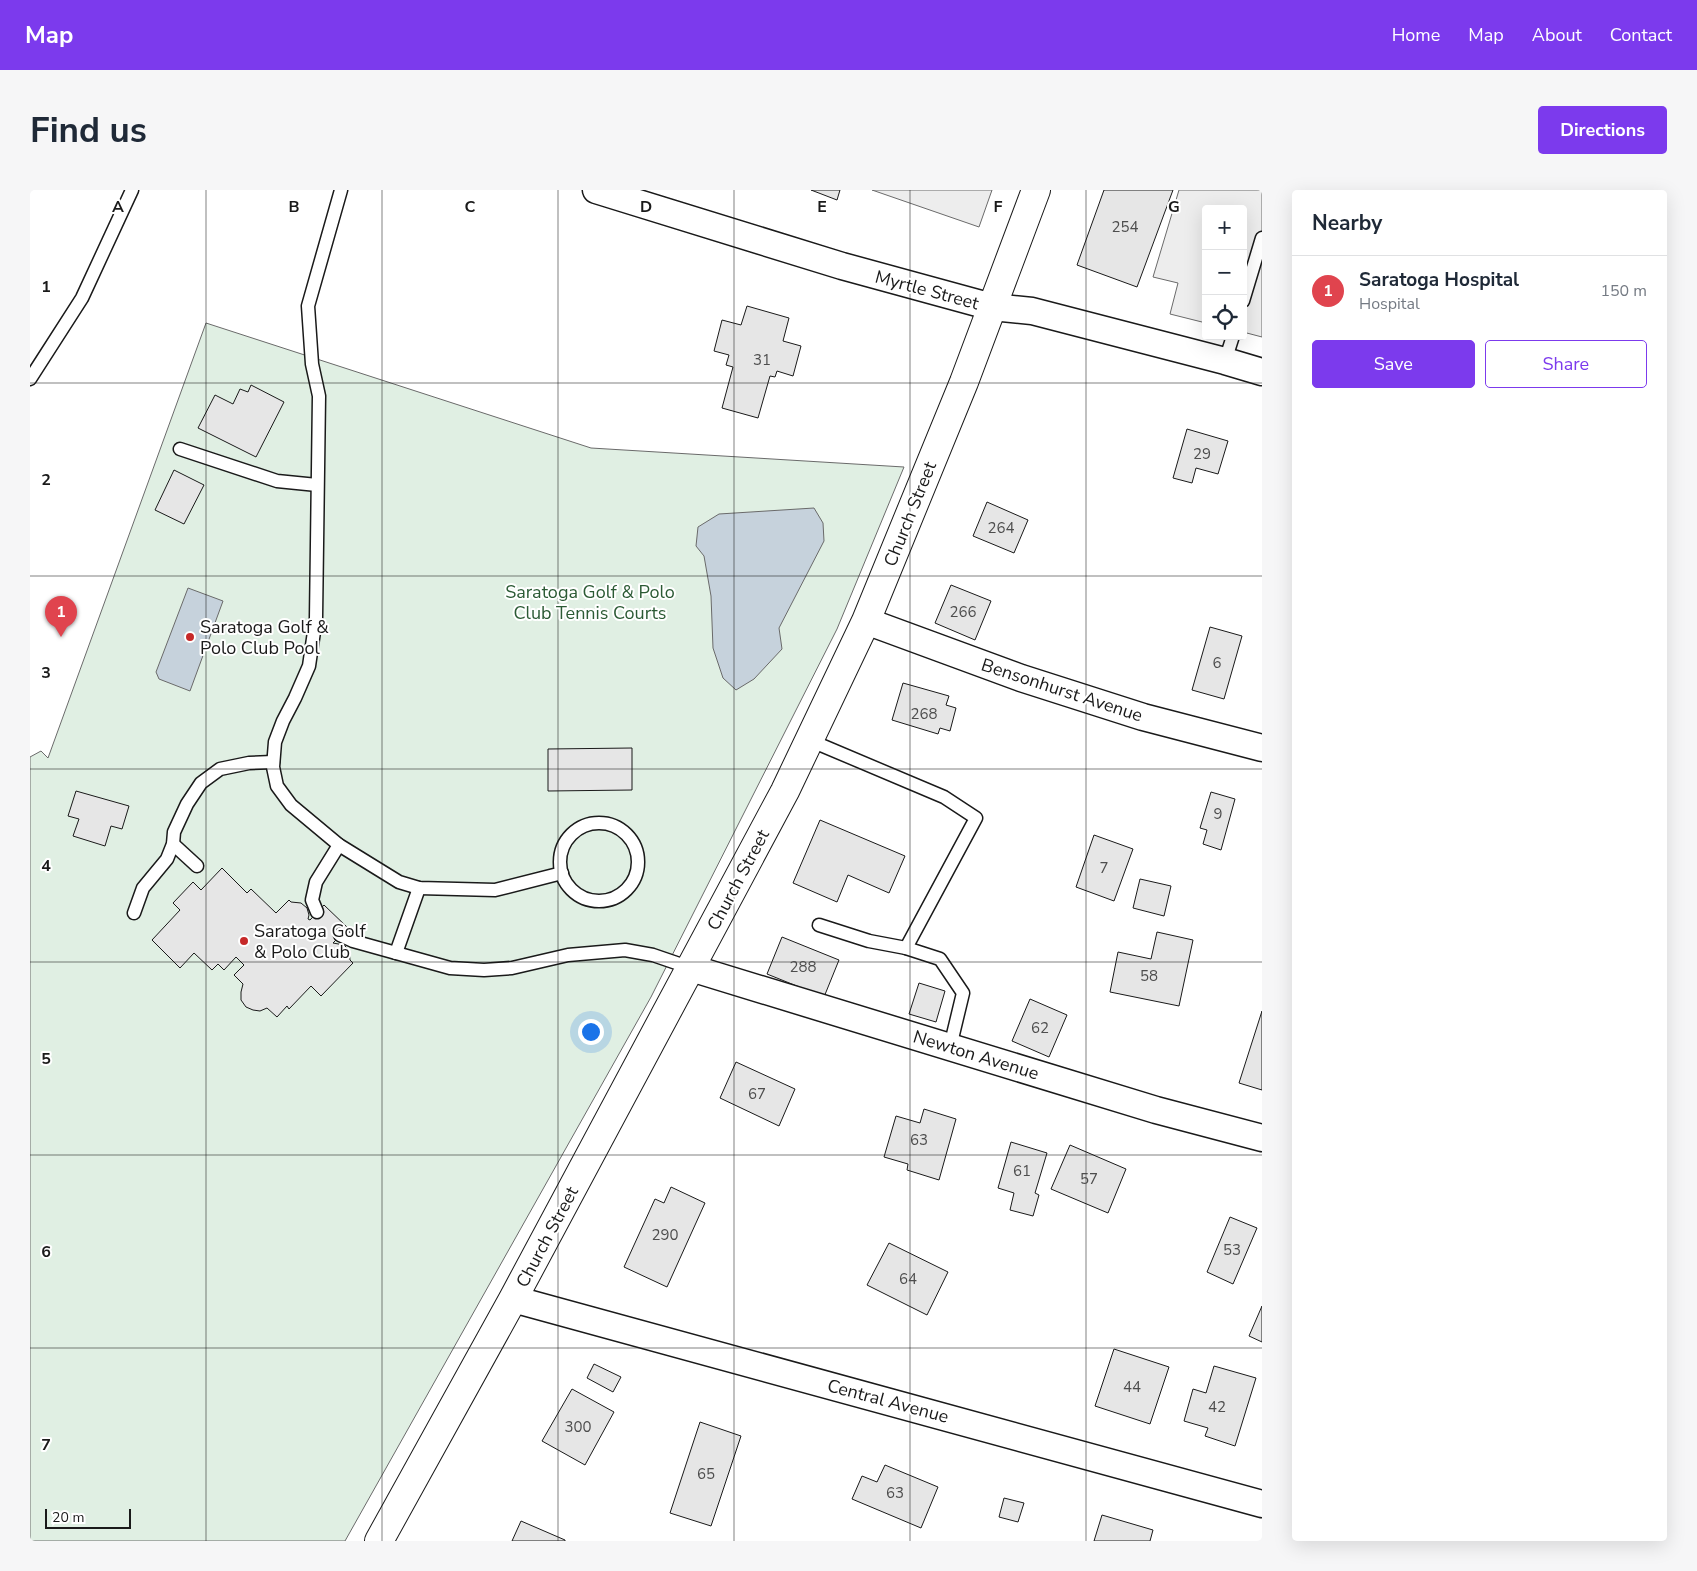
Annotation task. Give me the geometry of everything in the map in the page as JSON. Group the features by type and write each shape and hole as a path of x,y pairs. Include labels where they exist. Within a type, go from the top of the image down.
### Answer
{"main road":[{"name":"Church Street","path":"379,1541 513,1299 691,968 809,740 866,621 964,382 1036,190"}],"street":[{"name":"Myrtle Street","path":"596,190 842,266 992,308 1032,311 1262,372"},
{"name":"Bensonhurst Avenue","path":"866,621 1021,678 1143,717 1262,748"},
{"name":"Newton Avenue","path":"691,968 1156,1110 1262,1138"},
{"name":"Central Avenue","path":"513,1299 1262,1504"}],"lane":[{"path":"30,379 82,298 132,190"},
{"path":"340,190 308,306 312,364 319,396 316,618 309,666 275,742 273,762 277,786 291,805 339,844 399,882 419,888 495,890 562,873"},
{"path":"1245,295 1262,238"},
{"path":"1225,361 1232,340"},
{"path":"180,449 276,481 317,485"},
{"path":"809,740 944,797 976,818 906,948"},
{"path":"134,913 143,888 167,858 173,844 174,832 187,804 201,783 220,769 249,763 273,762"},
{"path":"594,823 607,824 620,829 630,838 636,850 638,863 635,877 627,888 617,896 604,900 590,900 578,894 568,885 562,873 560,860 563,846 570,835 587,825 594,823"},
{"path":"173,844 196,866"},
{"path":"317,912 312,900 316,882 339,844"},
{"path":"396,953 419,888"},
{"path":"819,925 870,941 906,948 940,959 963,993 950,1047"},
{"path":"340,935 353,941 450,968 484,970 512,968 568,955 625,950 654,955 691,968"}],"green space":[{"name":"Saratoga Golf & Polo Club","path":"206,323 591,448 904,467 837,629 651,997 345,1541 30,1541 30,757 41,751 48,758"}],"shaded area":[{"path":"872,190 992,190 979,227"},
{"path":"1179,190 1262,190 1262,337 1247,333 1247,205 1202,205 1202,322 1170,314 1178,283 1153,277"},
{"path":"814,508 823,523 824,541 779,628 782,649 754,679 736,690 723,678 713,648 711,596 704,556 696,546 698,527 719,514"},
{"name":"Saratoga Golf & Polo Club Pool","path":"188,588 223,601 190,691 159,679 156,672"}],"building":[{"path":"811,190 840,190 837,200"},
{"path":"1104,190 1173,190 1137,287 1077,265"},
{"path":"747,306 789,318 783,341 801,346 793,376 777,371 775,377 770,376 758,418 722,408 733,367 726,365 729,355 714,351 722,320 741,325"},
{"path":"251,385 284,402 256,457 198,428 215,395 233,404 240,389 248,392"},
{"path":"1187,429 1228,441 1218,474 1196,468 1192,483 1173,478"},
{"path":"174,470 204,485 184,524 155,510"},
{"path":"987,502 1028,520 1014,553 973,536"},
{"path":"951,585 991,601 975,640 935,623"},
{"path":"1210,627 1242,636 1224,699 1192,690"},
{"path":"903,683 949,696 946,705 956,708 950,731 940,728 938,734 892,720"},
{"path":"632,748 632,790 548,791 548,749"},
{"path":"76,791 129,806 122,829 111,826 105,846 73,836 79,819 68,816"},
{"path":"1211,792 1235,799 1221,850 1203,844 1207,830 1200,828"},
{"path":"820,820 905,856 889,893 848,875 837,902 793,883"},
{"path":"1094,835 1133,849 1114,901 1076,887"},
{"name":"Saratoga Golf & Polo Club","path":"222,868 247,893 251,889 276,913 289,900 301,903 307,908 308,919 310,920 324,905 348,928 333,943 344,945 349,950 350,960 353,963 321,996 311,986 289,1009 287,1006 277,1017 267,1008 260,1011 246,1007 241,1000 243,984 234,975 244,965 236,957 224,970 218,964 212,970 194,953 180,968 152,940 180,910 173,903 193,882 201,890"},
{"path":"1140,879 1171,886 1164,916 1133,908"},
{"path":"1157,932 1193,940 1179,1006 1110,992 1118,952 1151,959"},
{"path":"782,937 839,960 824,997 767,974"},
{"path":"919,983 945,991 936,1022 909,1014"},
{"path":"1030,999 1067,1015 1049,1057 1012,1041"},
{"path":"1262,1011 1262,1090 1239,1083"},
{"path":"736,1062 795,1089 779,1126 720,1098"},
{"path":"924,1109 956,1119 939,1180 907,1170 908,1164 884,1157 896,1116 920,1123"},
{"path":"1011,1142 1047,1153 1035,1193 1039,1195 1033,1216 1010,1210 1014,1193 998,1188"},
{"path":"1070,1145 1126,1169 1108,1213 1051,1189"},
{"path":"671,1187 705,1203 667,1287 624,1267 655,1199 664,1203"},
{"path":"1230,1217 1257,1228 1233,1284 1207,1272"},
{"path":"889,1243 948,1272 927,1315 867,1285"},
{"path":"1262,1306 1262,1342 1249,1336"},
{"path":"1114,1349 1169,1367 1150,1424 1095,1406"},
{"path":"594,1364 621,1377 613,1392 587,1378"},
{"path":"1214,1366 1256,1378 1235,1446 1205,1436 1208,1428 1184,1421 1193,1389 1206,1393"},
{"path":"572,1389 614,1412 585,1465 542,1441"},
{"path":"700,1422 741,1436 711,1526 670,1513"},
{"path":"885,1465 938,1487 921,1528 852,1499 862,1476 877,1482"},
{"path":"1004,1498 1024,1503 1018,1522 999,1517"},
{"path":"1102,1515 1153,1530 1150,1541 1094,1541"},
{"path":"521,1521 565,1540 565,1541 512,1541"}],"place":[{"name":"Saratoga Hospital","path":"61,637"},
{"name":"Saratoga Golf & Polo Club Pool","path":"190,637"},
{"name":"Saratoga Golf & Polo Club","path":"244,941"}],"park label":[{"name":"Saratoga Golf & Polo Club Tennis Courts","path":"590,602"}]}
